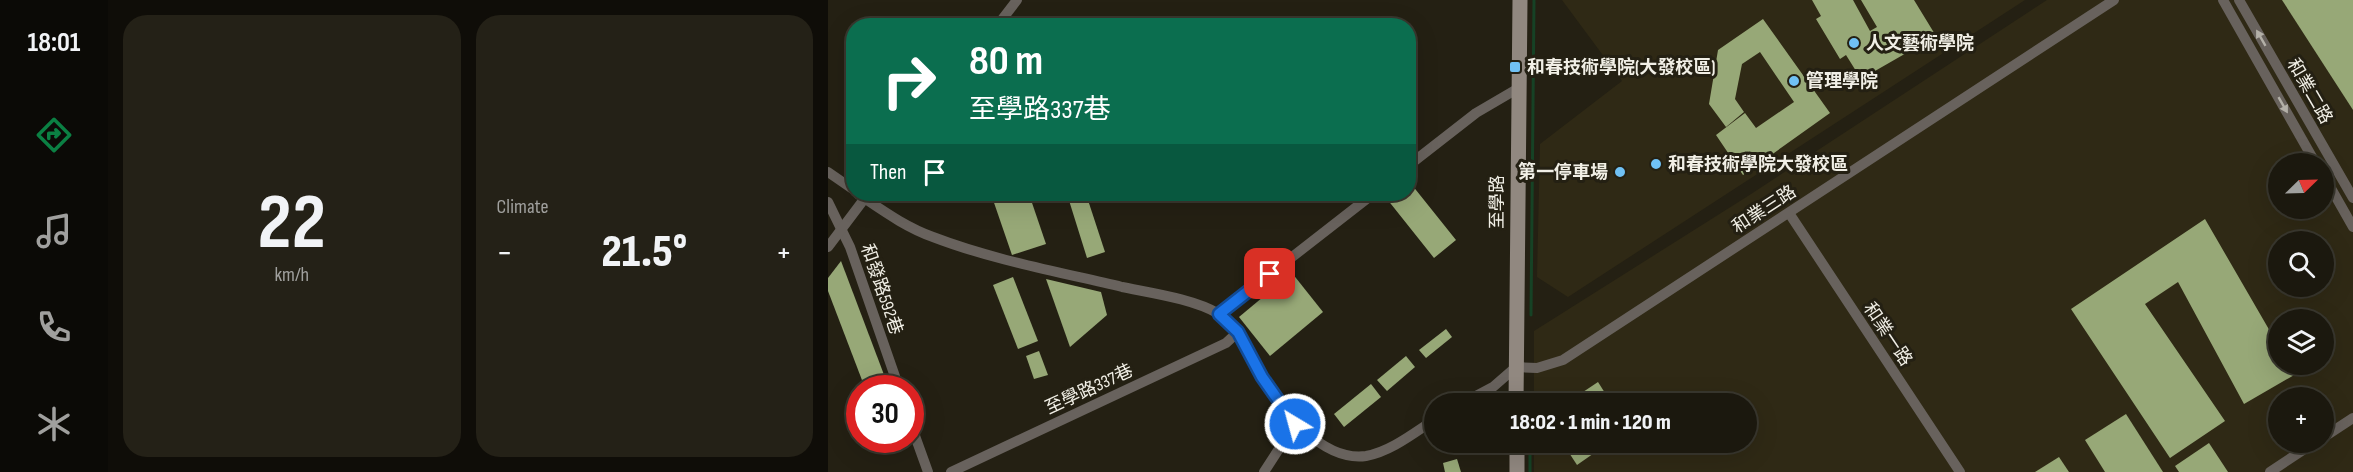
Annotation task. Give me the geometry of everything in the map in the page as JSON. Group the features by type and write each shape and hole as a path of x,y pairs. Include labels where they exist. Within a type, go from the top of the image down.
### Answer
{"street":[{"path":"1003,18 1017,0"},
{"name":"至學路","path":"1516,393 1517,88 1520,0"},
{"name":"和業三路","path":"1516,367 1537,368 1563,360 2114,0"},
{"name":"和業二路","path":"2223,0 2310,153"},
{"name":"和業二路","path":"2239,0 2353,198"},
{"path":"1416,160 1476,113 1517,88"},
{"path":"828,172 846,184"},
{"path":"2334,194 2353,227"},
{"path":"828,247 860,201"},
{"path":"871,201 890,216 932,237 994,256 1182,301 1219,314 1238,332 1266,384 1295,424 1333,449 1348,455 1366,456 1390,447 1424,426"},
{"path":"1219,314 1364,201"},
{"name":"和發路592巷","path":"828,202 842,228 894,375"},
{"name":"和業一路","path":"1789,213 1960,472"},
{"name":"至學路337巷","path":"951,472 1226,343 1238,332"},
{"path":"1482,393 1493,387 1516,367"},
{"path":"2334,430 2353,418"},
{"path":"1264,472 1295,424"},
{"path":"921,453 928,472"},
{"path":"1517,453 1517,472"},
{"path":"2270,472 2298,453"}],"shaded area":[{"name":"和春技術學院大發校區","path":"1562,0 2025,0 1568,297 1537,277 1540,144 1622,81"},
{"path":"2047,0 2353,0 2353,472 1534,472 1534,453 1757,453 1757,393 1534,393 1534,331 1748,196"}],"building":[{"path":"1812,0 1853,0 1870,31 1877,27 1861,0 1914,0 1936,36 1861,79 1846,55 1840,59 1816,19 1821,16"},
{"path":"2282,0 2353,0 2353,110"},
{"name":"管理學院","path":"1763,19 1830,113 1743,175 1716,135 1745,113 1756,128 1794,102 1760,52 1742,64 1735,99 1744,112 1726,127 1709,104 1718,50"},
{"path":"1416,190 1456,240 1434,258 1389,201 1416,201"},
{"path":"993,201 1031,201 1046,244 1012,255"},
{"path":"1069,201 1088,201 1105,252 1087,258"},
{"path":"2205,219 2268,328 2268,375 2294,375 2273,387 2268,387 2268,390 2244,404 2178,282 2145,304 2225,421 2170,458 2071,309"},
{"path":"841,261 884,375 860,375 828,291 828,278"},
{"path":"1292,273 1323,312 1270,356 1239,317"},
{"path":"1013,277 1038,341 1018,349 993,285"},
{"path":"1046,279 1101,292 1107,315 1070,347"},
{"path":"1446,329 1452,337 1426,358 1419,350"},
{"path":"1039,351 1048,375 1034,379 1026,356"},
{"path":"1406,356 1415,367 1387,391 1377,380"},
{"path":"1598,382 1605,393 1582,393"},
{"path":"1371,384 1381,397 1344,427 1334,414"},
{"path":"2126,414 2163,472 2105,472 2085,440"},
{"path":"2209,443 2228,472 2179,472 2175,466"},
{"path":"1569,453 1594,453 1577,465"},
{"path":"2059,457 2069,472 2035,472"},
{"path":"1457,459 1461,472 1445,472 1443,463"}],"waterway":[{"path":"1531,315 1534,0"},
{"path":"1530,453 1530,472"}],"place":[{"name":"人文藝術學院","path":"1854,43"},
{"name":"和春技術學院(大發校區)","path":"1515,67"},
{"name":"管理學院","path":"1794,81"},
{"name":"和春技術學院大發校區","path":"1656,164"},
{"name":"第一停車場","path":"1620,172"}],"route":[{"path":"1270,274 1219,314 1238,332 1270,390 1295,424"}]}
